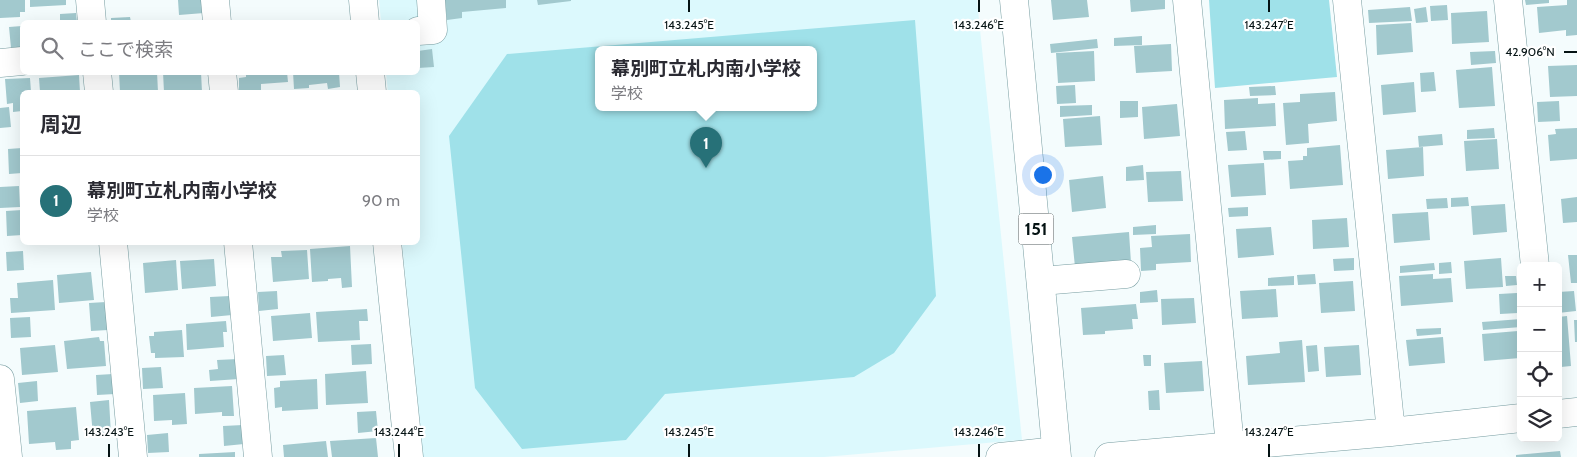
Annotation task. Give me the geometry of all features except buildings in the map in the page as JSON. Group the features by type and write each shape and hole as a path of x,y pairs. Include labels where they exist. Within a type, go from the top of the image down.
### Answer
{"street":[{"path":"90,0 92,20"},
{"path":"215,0 217,20"},
{"path":"363,0 365,20"},
{"path":"420,32 433,30 431,0"},
{"name":"151","path":"1014,0 1056,454"},
{"path":"1187,0 1230,446"},
{"path":"1347,0 1391,432"},
{"path":"1508,0 1535,262"},
{"path":"0,64 20,61"},
{"path":"97,75 99,90"},
{"path":"222,75 224,90"},
{"path":"370,75 372,90"},
{"path":"113,245 133,457"},
{"path":"238,245 258,457"},
{"path":"387,245 409,457"},
{"path":"1041,282 1126,274"},
{"path":"0,379 8,457"},
{"path":"1562,414 1577,412"},
{"path":"1109,457 1391,432 1517,418"},
{"path":"1000,457 1056,454"}],"shaded area":[{"path":"379,0 977,0 1022,440 824,457 423,457 402,245 420,245 420,90 388,90 386,75 420,75 420,20 381,20"},
{"path":"1209,0 1329,0 1337,77 1215,88"},
{"path":"915,20 936,296 894,353 854,377 665,394 626,440 522,449 475,388 449,136 507,54 595,47 595,111 817,111 817,46 603,46"}],"place":[{"name":"幕別町立札内南小学校","path":"706,168"}]}
